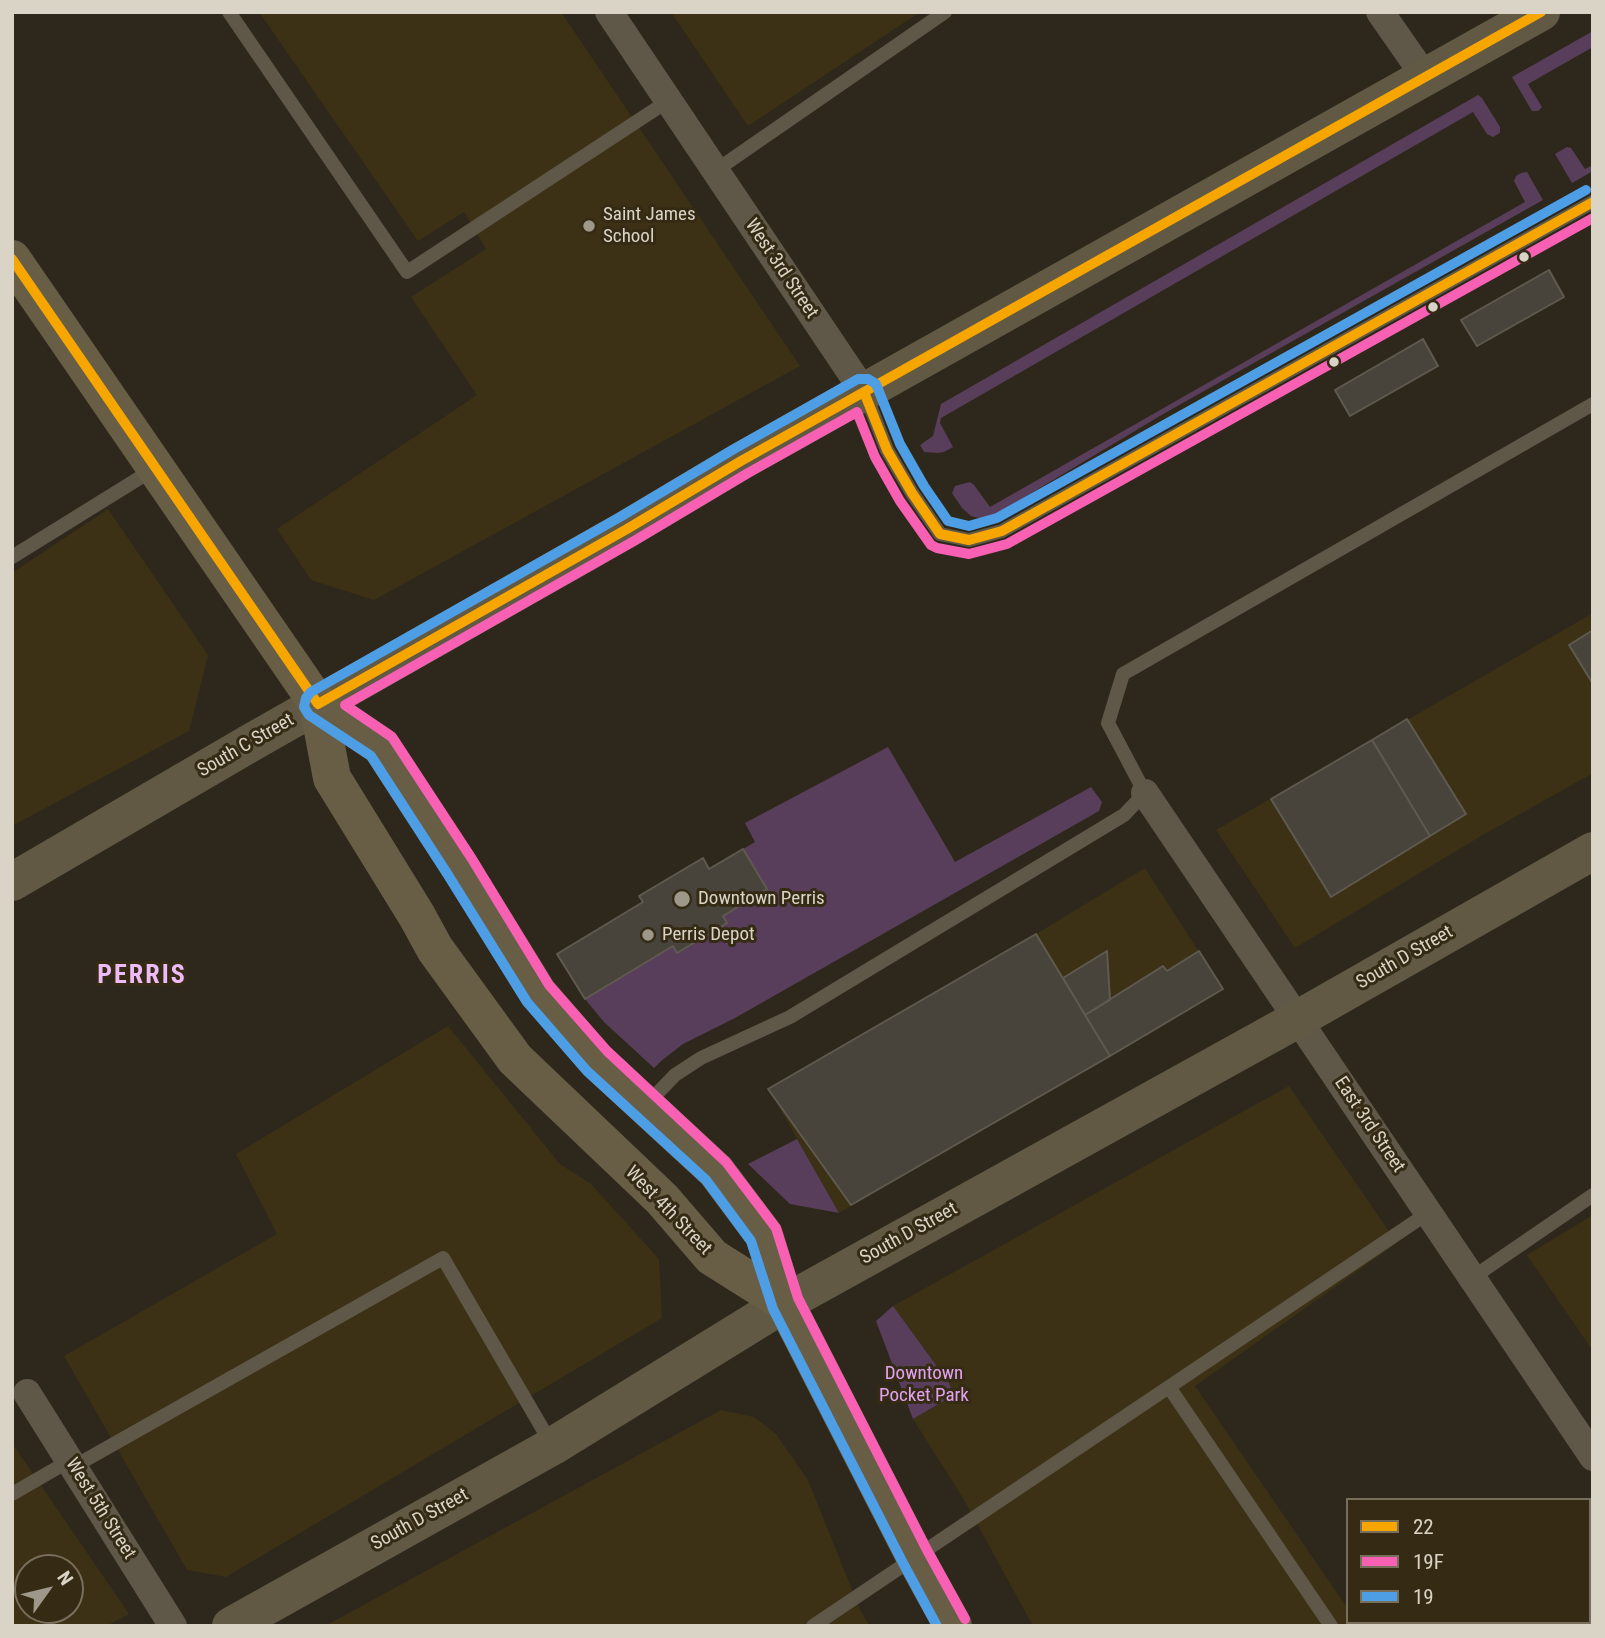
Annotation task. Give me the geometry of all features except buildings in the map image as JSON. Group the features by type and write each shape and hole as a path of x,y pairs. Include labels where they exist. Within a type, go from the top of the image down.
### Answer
{"main road":[{"name":"West 4th Street","path":"12,259 318,704 381,746 460,867 537,993 597,1061 716,1171 764,1235 785,1303"},
{"name":"West 4th Street","path":"318,704 332,778 435,949 515,1059 662,1199 712,1257 785,1303"},
{"path":"785,1303 915,1558 953,1626"}],"street":[{"name":"West 3rd Street","path":"609,12 864,391"},
{"path":"1381,12 1426,78"},
{"name":"South C Street","path":"12,882 864,391 1542,12"},
{"name":"East 3rd Street","path":"1145,793 1593,1457"},
{"name":"South D Street","path":"231,1626 553,1446 785,1303 1298,1019 1593,851"},
{"name":"West 5th Street","path":"27,1393 173,1626"}],"lane":[{"path":"229,12 407,272 668,101"},
{"path":"715,171 945,12"},
{"name":"West 3rd Street","path":"864,391 887,450 912,494 940,534 969,540 1002,531 1593,202"},
{"path":"646,1105 676,1074 701,1058 790,1017 1124,815 1145,793 1108,723 1124,674 1593,404"},
{"path":"12,557 156,468"},
{"path":"1472,1278 1593,1195"},
{"path":"813,1626 1428,1213"},
{"path":"12,1494 443,1258 553,1446"},
{"path":"1169,1387 1331,1626"}],"shaded area":[{"name":"Saint James School","path":"259,12 561,12 800,366 374,600 311,580 277,529 477,395 411,297 486,249 464,212 418,241"},
{"path":"671,12 920,12 748,126"},
{"path":"108,509 208,655 189,731 12,826 12,573"},
{"path":"1593,613 1593,773 1481,836 1295,948 1216,830"},
{"path":"1145,868 1223,989 839,1213 769,1089"},
{"path":"448,1026 560,1164 591,1184 659,1259 662,1318 226,1577 187,1570 64,1356 277,1234 236,1154"},
{"path":"1289,1086 1397,1243 1195,1386 1346,1606 1346,1624 1359,1626 1033,1626 963,1498 913,1419 954,1395 949,1383 893,1306"},
{"path":"1593,1215 1593,1351 1527,1255"},
{"path":"721,1410 754,1417 776,1434 808,1480 861,1612 870,1626 325,1626"},
{"path":"12,1443 129,1614 106,1626 12,1626"}],"green space":[{"path":"1593,31 1593,47 1528,84 1542,107 1538,111 1532,111 1512,77"},
{"path":"1478,95 1500,127 1500,133 1493,137 1487,134 1473,112 941,418 940,423 953,447 944,452 924,452 920,445 933,436 941,404"},
{"path":"1567,147 1571,148 1585,169 1593,165 1593,171 1572,183 1555,154"},
{"path":"1527,172 1543,200 1165,413 993,516 982,519 971,516 952,493 955,486 970,482 990,507 1525,202 1514,181 1516,176"},
{"path":"888,747 955,862 1091,787 1102,802 1099,811 735,1018 683,1044 654,1068 604,1022 585,999 673,946 677,953 727,923 723,916 767,889 743,849 755,842 745,823"},
{"path":"797,1139 839,1213 790,1204 748,1164"},
{"name":"Downtown Pocket Park","path":"893,1306 949,1383 954,1395 913,1419 876,1321"}],"transit line":[{"name":"22","path":"12,259 318,704 627,529 741,461 1541,12"},
{"name":"19","path":"937,1626 773,1309 751,1241 706,1180 587,1071 527,1002 371,756 309,715 304,707 306,698 311,692 858,379 868,379 876,384 900,444 948,521 969,526 997,518 1586,190"},
{"name":"22","path":"864,392 887,450 940,534 969,540 1002,531 1593,202"},
{"name":"19F","path":"965,1619 798,1298 776,1228 726,1162 607,1051 549,985 472,859 392,737 345,705 857,412 875,457 900,501 931,545 969,554 1007,544 1593,218"}],"place":[{"name":"Saint James School","path":"589,226"},
{"name":"Downtown Perris","path":"682,899"},
{"name":"Perris Depot","path":"648,935"}],"district":[{"name":"PERRIS","path":"142,976"}]}
